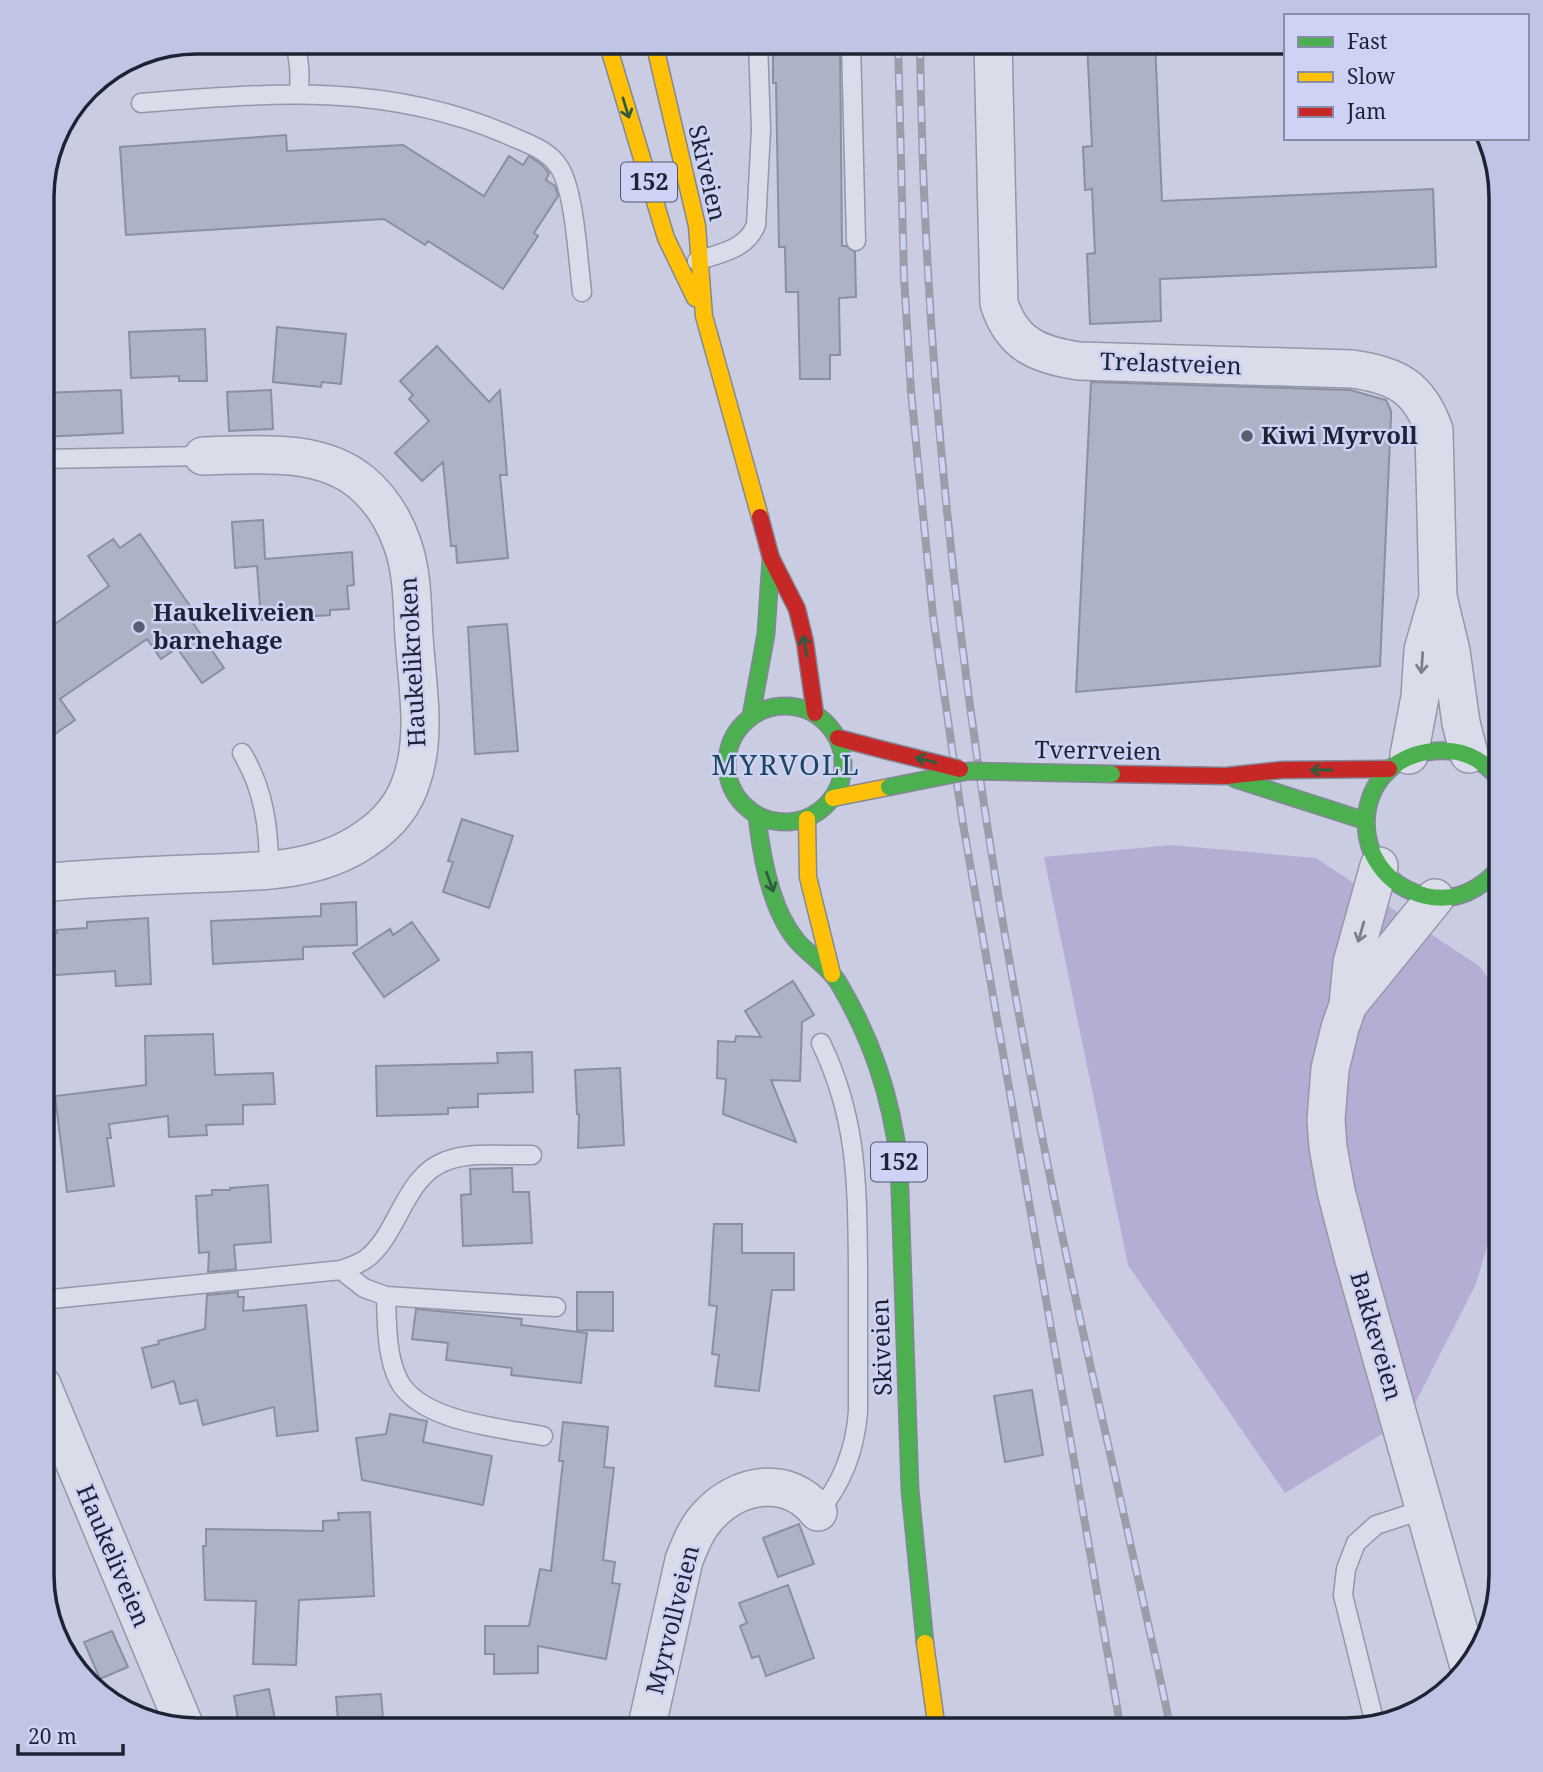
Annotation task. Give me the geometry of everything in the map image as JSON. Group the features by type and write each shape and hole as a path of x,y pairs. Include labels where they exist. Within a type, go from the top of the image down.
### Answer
{"main road":[{"name":"Skiveien","path":"611,54 666,238 704,316 771,558 797,609 805,642 815,713"},
{"name":"Skiveien","path":"657,54 697,226 704,316"},
{"name":"Skiveien","path":"751,716 765,644 771,558"},
{"path":"751,716 766,709 783,706 799,707 815,713 828,724 838,738 844,769 841,784 833,798 817,814 807,819 774,821 757,815"},
{"name":"152","path":"751,716 737,730 729,748 727,767 731,787 742,803 757,815"},
{"name":"Tverrveien","path":"838,738 968,771"},
{"name":"Tverrveien","path":"833,798 968,771 1226,776 1399,762 1433,749 1445,748 1469,754 1489,767"},
{"path":"1399,762 1372,793 1366,821 1372,852 1379,866 1390,879 1404,888 1435,898 1469,892 1489,879"},
{"name":"Tverrveien","path":"1226,776 1366,821"},
{"name":"Skiveien","path":"757,815 759,842 765,867 794,937 832,974"},
{"name":"Skiveien","path":"807,819 808,877 832,974 870,1043 893,1109 900,1197 910,1490 920,1604 935,1718"},
{"path":"1484,884 1489,887"}],"street":[{"name":"Trelastveien","path":"993,55 999,303 1004,319 1023,342 1056,357 1079,360 1352,369 1393,378 1418,398 1434,430 1438,597 1451,651 1461,723 1469,754"},
{"name":"Haukelikroken","path":"54,882 269,870 314,863 348,850 391,818 405,797 416,765 420,732 408,565 402,541 386,510 362,483 337,467 299,458 202,456"},
{"name":"Trelastveien","path":"1399,762 1420,697 1423,650 1438,597"},
{"name":"Bakkeveien","path":"1379,866 1352,963 1348,1005 1330,1069 1326,1120 1328,1147 1343,1220 1465,1653"},
{"name":"Bakkeveien","path":"1348,1005 1435,898"},
{"name":"Haukeliveien","path":"54,1414 180,1716"},
{"name":"Myrvollveien","path":"649,1718 684,1560 707,1517 726,1499 765,1486 789,1489 818,1512"}],"lane":[{"path":"298,54 299,93"},
{"path":"681,267 742,245 752,235 756,225 760,192 761,130 758,54"},
{"path":"850,55 856,241"},
{"path":"141,103 263,93 299,93 397,101 438,110 492,128 539,149 553,159 566,180 582,292"},
{"path":"55,459 202,456"},
{"path":"242,753 253,771 264,805 269,841 269,870"},
{"path":"818,1512 842,1477 854,1442 858,1412 855,1167 845,1104 836,1074 821,1043"},
{"path":"54,1299 341,1270 365,1261 382,1241 421,1180 434,1167 460,1157 532,1155"},
{"path":"341,1270 364,1288 386,1296 556,1307"},
{"path":"386,1296 390,1355 403,1388 440,1413 543,1436"},
{"path":"1373,1715 1343,1595 1346,1569 1356,1543 1376,1525 1424,1509"}],"shaded area":[{"path":"1171,845 1316,858 1479,966 1489,979 1489,1240 1476,1284 1407,1419 1285,1493 1128,1265 1044,857"}],"building":[{"path":"773,54 840,55 842,246 855,252 856,297 839,298 840,355 830,355 830,379 800,379 798,292 786,292 785,247 779,247 776,83 773,83"},
{"path":"1088,55 1156,55 1162,201 1433,189 1436,267 1160,279 1161,321 1090,324 1087,254 1095,253 1092,189 1085,190 1083,147 1092,146"},
{"path":"286,135 287,151 403,145 484,196 509,156 523,165 529,156 549,173 546,180 555,186 558,196 534,233 538,236 503,289 428,241 425,245 384,219 126,235 120,147"},
{"path":"277,327 346,334 341,384 322,382 321,387 273,382"},
{"path":"205,329 207,381 179,381 179,376 131,378 129,332"},
{"path":"437,346 489,402 500,390 507,475 500,475 508,558 457,563 456,546 451,546 443,462 422,481 395,453 429,421 409,399 413,395 400,381"},
{"path":"1091,382 1350,390 1386,400 1391,417 1380,666 1076,692"},
{"path":"121,390 123,433 55,436 55,393"},
{"path":"271,390 273,429 229,431 227,392"},
{"path":"263,520 265,559 352,552 354,585 347,586 349,609 330,610 330,615 261,620 257,566 235,568 232,522"},
{"path":"140,534 199,619 193,623 224,668 202,683 177,648 161,659 147,639 60,699 75,720 55,734 55,624 109,586 88,556 113,539 120,548"},
{"path":"507,624 518,751 475,754 468,627"},
{"path":"462,819 513,836 489,908 443,892 453,862 448,861"},
{"path":"356,902 357,945 303,947 303,959 213,964 211,921 321,916 321,904"},
{"path":"148,918 151,984 116,986 115,971 54,975 54,933 57,930 87,928 87,922"},
{"path":"412,922 439,960 384,997 353,953 390,929 393,935"},
{"path":"793,981 814,1015 802,1022 800,1081 771,1080 796,1142 723,1114 726,1079 717,1078 718,1041 735,1042 736,1036 761,1037 745,1011"},
{"path":"213,1034 215,1075 273,1073 275,1104 243,1105 243,1124 206,1125 207,1135 169,1137 168,1116 109,1124 111,1138 107,1138 114,1186 67,1192 55,1096 146,1085 145,1036"},
{"path":"532,1052 533,1092 478,1094 478,1107 448,1108 448,1114 377,1116 376,1066 498,1063 497,1053"},
{"path":"620,1068 624,1145 578,1148 579,1114 575,1070"},
{"path":"512,1168 513,1192 529,1192 532,1243 463,1246 461,1195 471,1194 470,1169"},
{"path":"268,1185 271,1242 234,1245 236,1269 208,1272 209,1252 199,1253 196,1196 212,1195 212,1190"},
{"path":"714,1224 742,1224 742,1253 794,1253 794,1290 772,1290 759,1391 715,1386 719,1355 712,1354 717,1306 709,1305"},
{"path":"238,1292 238,1297 244,1297 243,1311 306,1305 318,1431 277,1436 274,1407 203,1425 197,1400 180,1404 174,1381 152,1388 142,1348 205,1329 207,1295"},
{"path":"577,1292 613,1292 613,1331 577,1330"},
{"path":"416,1309 522,1319 521,1325 587,1333 581,1383 511,1375 512,1368 446,1360 448,1343 412,1339"},
{"path":"1032,1390 1043,1455 1005,1462 994,1396"},
{"path":"390,1414 427,1421 423,1442 492,1456 483,1505 362,1480 356,1438 386,1434"},
{"path":"563,1422 608,1427 604,1467 614,1468 603,1560 615,1562 612,1583 620,1584 606,1659 538,1646 538,1673 494,1674 494,1654 485,1654 485,1626 529,1626 540,1569 551,1571 563,1461 559,1461"},
{"path":"370,1512 374,1596 299,1600 296,1665 253,1664 256,1601 205,1600 203,1546 206,1546 206,1529 323,1531 323,1521 339,1520 338,1513"},
{"path":"799,1524 814,1564 778,1577 763,1538"},
{"path":"788,1585 814,1658 766,1676 759,1656 752,1658 740,1626 747,1623 739,1603"},
{"path":"112,1631 128,1667 100,1679 84,1642"},
{"path":"269,1689 275,1718 238,1718 234,1696"},
{"path":"381,1694 383,1718 338,1718 336,1697"}],"railway":[{"path":"898,55 904,277 911,391 933,616 962,818 1119,1718"},
{"path":"920,55 923,176 940,441 970,706 989,837 1051,1179 1168,1718"}],"traffic: fast":[{"path":"751,716 766,634 771,558"},
{"path":"785,706 807,710 826,723 839,742 843,764 839,786 826,805 807,818 785,822 763,818 744,805 731,786 727,764 731,742 744,723 763,710 785,706"},
{"path":"1489,769 1471,757 1451,751 1435,751 1406,758 1385,774 1372,795 1366,819 1369,843 1380,866 1399,884 1426,896 1448,898 1468,892 1489,878"},
{"path":"889,787 969,771 1112,774"},
{"path":"1235,779 1366,821"},
{"path":"757,815 761,847 780,914 797,941 834,976 850,1003 870,1047 891,1114 899,1162 910,1490 925,1643"}],"traffic: slow":[{"path":"611,54 666,238 695,298"},
{"path":"657,54 697,226 704,316 760,517"},
{"path":"833,798 889,787"},
{"path":"807,819 808,877 832,974"},
{"path":"925,1643 935,1718"}],"traffic: jam":[{"path":"760,517 771,558 797,609 805,642 815,713"},
{"path":"838,738 884,750"},
{"path":"884,750 960,769"},
{"path":"1112,774 1226,776 1282,770 1389,769"}],"place":[{"name":"Kiwi Myrvoll","path":"1247,436"},
{"name":"Haukeliveien barnehage","path":"139,627"}],"district":[{"name":"MYRVOLL","path":"786,765"}]}
